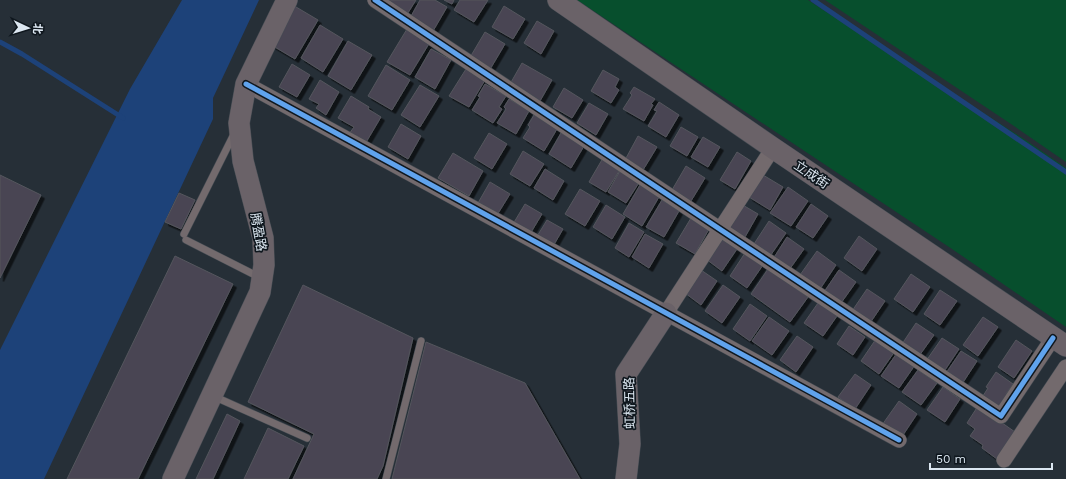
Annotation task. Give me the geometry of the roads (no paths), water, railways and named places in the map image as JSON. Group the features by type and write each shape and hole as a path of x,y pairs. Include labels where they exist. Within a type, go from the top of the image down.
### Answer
{"street":[{"name":"腾盈路","path":"172,479 260,292 264,265 263,238 243,162 240,123 246,84 287,0"},
{"path":"375,0 1001,416 1060,342"},
{"name":"立成街","path":"558,0 773,148 1060,342"},
{"path":"246,84 899,440"},
{"path":"666,313 773,148"},
{"name":"虹桥五路","path":"626,479 630,444 626,374 666,313"},
{"path":"1004,460 1066,368"}],"lane":[{"path":"240,123 185,237 262,279"},
{"path":"386,479 421,341"},
{"path":"212,395 307,438"}],"water":[{"path":"182,0 259,0 213,98 213,119 44,479 0,479 0,350 130,89"}],"waterway":[{"path":"813,0 1066,172"},
{"path":"0,42 22,54 123,118"}]}
